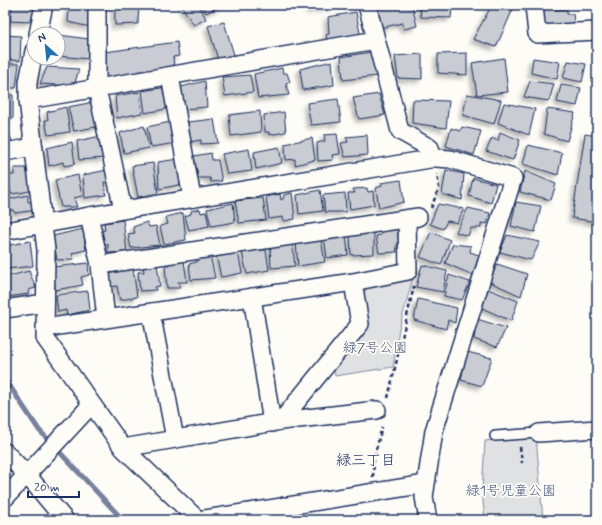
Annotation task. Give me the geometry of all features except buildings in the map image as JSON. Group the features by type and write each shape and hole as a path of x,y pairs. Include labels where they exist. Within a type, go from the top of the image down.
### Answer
{"street":[{"path":"40,26 44,5"},
{"path":"97,5 97,88 123,210"},
{"path":"366,5 400,131 432,155"},
{"path":"534,5 536,34 597,31"},
{"path":"28,100 376,40"},
{"path":"31,66 28,82 28,100 46,250 45,338 123,448 198,520 285,513 373,492 426,484"},
{"path":"170,76 192,198"},
{"path":"5,152 34,147"},
{"path":"5,231 43,223 432,155 479,167 513,178 434,432 424,497 428,520"},
{"path":"45,328 353,282 408,271 419,215 100,265"},
{"path":"89,216 100,265 106,318"},
{"path":"277,422 360,324 353,282"},
{"path":"252,297 277,422"},
{"path":"5,310 46,303"},
{"path":"151,312 175,439"},
{"path":"5,498 92,404"},
{"path":"123,448 277,422 383,410"},
{"path":"539,433 597,428"},
{"path":"5,452 27,475 65,520"}],"lane":[{"path":"495,436 539,433"}],"path":[{"path":"419,215 439,188 432,155"},
{"path":"373,492 374,457 383,410 414,285"}],"green space":[{"name":"緑7号公園","path":"413,278 399,329 393,367 335,376 333,366 362,296 368,286"},
{"name":"緑1号児童公園","path":"536,436 543,520 485,520 482,492 485,441"}],"waterway":[{"path":"5,379 39,430 123,520"}],"district":[{"name":"緑三丁目","path":"366,460"}]}
